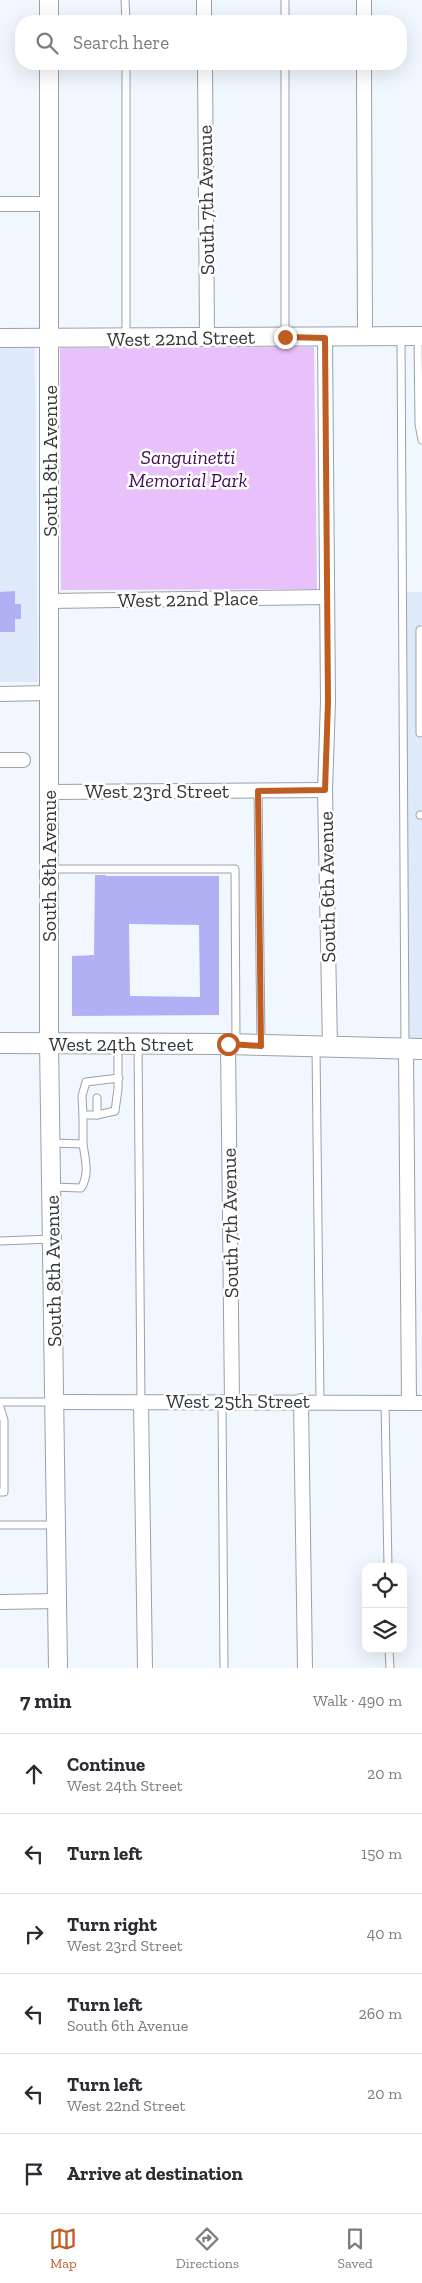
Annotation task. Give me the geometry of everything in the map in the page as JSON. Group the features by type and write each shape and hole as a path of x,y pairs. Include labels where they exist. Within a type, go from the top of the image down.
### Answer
{"main road":[{"name":"West 24th Street","path":"0,1043 414,1049"}],"street":[{"path":"49,0 49,15"},
{"path":"204,0 204,15"},
{"path":"364,0 364,15"},
{"name":"South 8th Avenue","path":"50,70 50,869 48,1043 58,1668"},
{"name":"South 7th Avenue","path":"205,70 207,337"},
{"path":"364,70 365,336"},
{"path":"0,204 50,204"},
{"name":"West 22nd Street","path":"0,338 325,338 414,336"},
{"name":"South 6th Avenue","path":"323,1047 325,790 328,702 325,338"},
{"name":"West 22nd Place","path":"50,601 327,597"},
{"path":"0,694 49,693"},
{"path":"0,760 23,760"},
{"name":"West 23rd Street","path":"50,792 325,790"},
{"name":"South 7th Avenue","path":"227,1402 232,1045"},
{"path":"414,1049 416,1402"},
{"path":"301,1401 305,1668"},
{"name":"West 25th Street","path":"55,1402 416,1402"},
{"path":"141,1402 145,1668"},
{"path":"0,1602 57,1600"}],"lane":[{"path":"126,0 126,15"},
{"path":"285,0 285,15"},
{"path":"126,70 126,338"},
{"path":"285,70 285,337"},
{"path":"414,336 419,424 422,440"},
{"path":"414,336 414,1049"},
{"path":"420,733 420,630 422,630"},
{"path":"258,791 261,1046"},
{"path":"50,869 235,870 232,1045"},
{"path":"84,1115 98,1115 115,1111 118,1078 128,1044"},
{"path":"128,1044 141,1402"},
{"path":"320,1401 323,1047"},
{"path":"51,1187 81,1188 85,1181 86,1169 83,1144 83,1087 86,1082 97,1084 118,1078"},
{"path":"97,1098 98,1115"},
{"path":"50,1143 83,1144"},
{"path":"0,1241 52,1239"},
{"path":"0,1402 55,1402"},
{"path":"224,1668 227,1402"},
{"path":"385,1402 388,1563"},
{"path":"0,1407 4,1420 4,1492 0,1492"},
{"path":"0,1526 56,1525"},
{"path":"389,1653 390,1668"}],"shaded area":[{"path":"0,348 35,348 38,682 0,682"},
{"path":"403,592 422,592 422,1049 406,1049"}],"green space":[{"name":"Sanguinetti Memorial Park","path":"314,347 317,589 61,590 60,348"}],"building":[{"path":"15,591 15,604 21,604 21,619 15,619 15,632 0,632 0,592"},
{"path":"95,875 219,876 219,1015 72,1016 72,956 94,955","holes":["129,924 199,925 200,997 130,996"]}],"route":[{"path":"228,1044 261,1046 258,791 325,790 328,702 325,338 285,337"}]}
